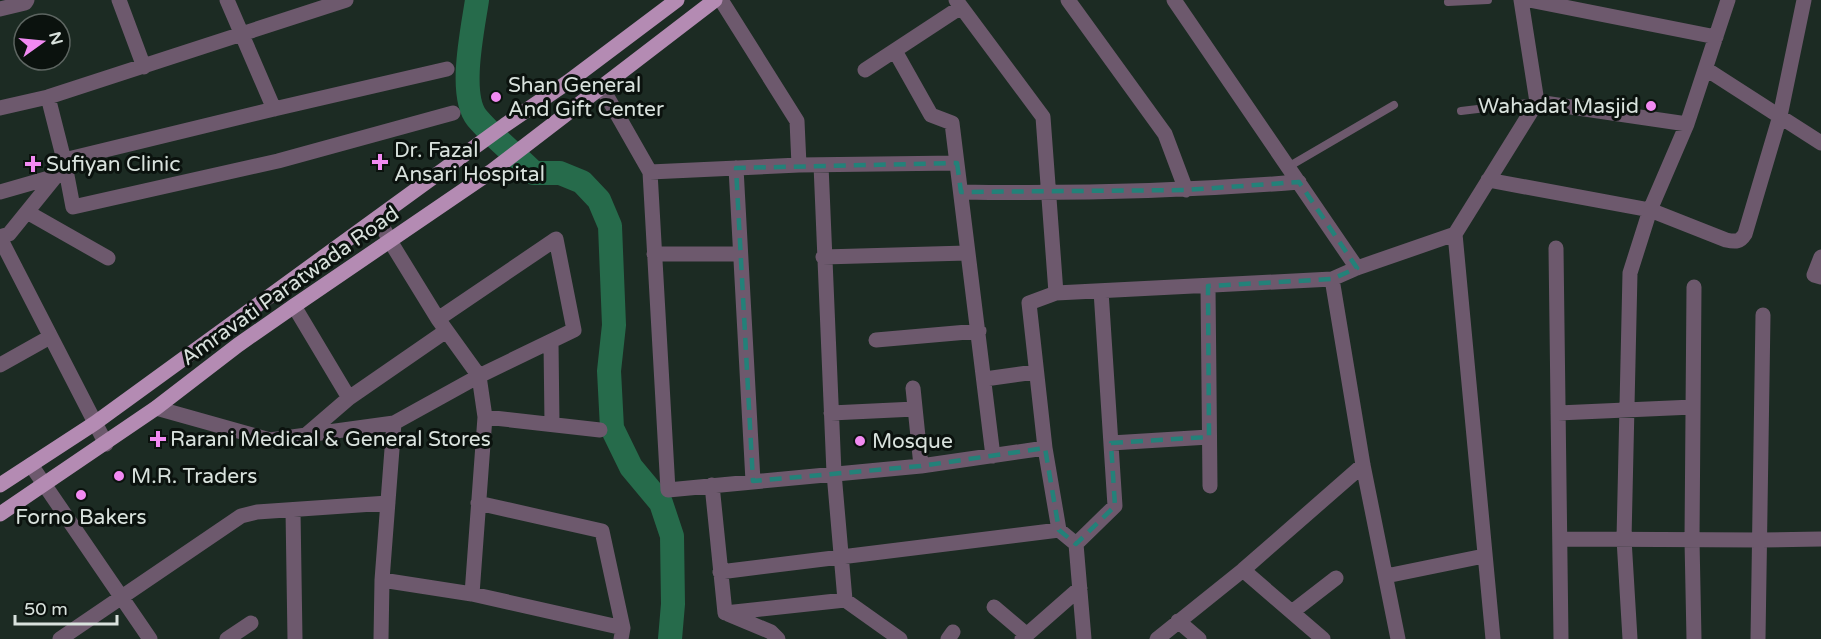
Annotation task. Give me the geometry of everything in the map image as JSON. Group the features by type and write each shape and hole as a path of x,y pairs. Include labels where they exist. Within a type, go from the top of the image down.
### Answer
{"main road":[{"name":"Amravati Paratwada Road","path":"0,485 94,423 505,125 568,82 677,0"},
{"name":"Amravati Paratwada Road","path":"0,514 105,444 238,345 492,171 715,0"}],"street":[{"path":"0,9 26,3 27,0"},
{"path":"119,0 144,67"},
{"path":"227,0 274,109"},
{"path":"721,0 797,121 799,165"},
{"path":"1068,0 1166,134 1186,190"},
{"path":"1174,0 1357,268"},
{"path":"1493,639 1455,234 1537,102 1521,0"},
{"path":"1529,0 1716,37"},
{"path":"1630,639 1624,539 1630,273 1650,210 1687,124 1728,0"},
{"path":"1488,180 1650,210 1726,240 1734,242 1741,240 1745,234 1780,116 1804,0"},
{"path":"0,108 48,97 144,67 340,1"},
{"path":"866,70 959,3 1043,117 1056,293"},
{"path":"895,51 931,115 952,123 993,456"},
{"path":"105,444 0,237 9,234 56,176 64,160 447,69"},
{"path":"1706,69 1821,143"},
{"path":"601,86 650,172 668,490 921,466 1045,448"},
{"path":"48,97 73,207 278,161 453,113"},
{"path":"1537,102 1687,124"},
{"path":"650,172 799,165 957,163"},
{"path":"821,165 834,473 845,600"},
{"path":"736,168 753,481"},
{"path":"0,192 56,176"},
{"path":"961,192 1048,194 1186,190 1299,182"},
{"path":"27,212 108,258"},
{"path":"378,218 442,325 479,376 485,417 472,594"},
{"path":"1084,639 1076,544 1059,531 1045,448 1029,303 1056,293 1332,279 1455,234"},
{"path":"156,408 270,440 394,423 479,376 574,330 556,238 349,398 306,435"},
{"path":"1556,248 1561,639"},
{"path":"824,257 967,253"},
{"path":"654,255 740,254"},
{"path":"1821,257 1814,275 1821,278"},
{"path":"1332,279 1363,465 1398,639"},
{"path":"1209,286 1210,486"},
{"path":"1694,287 1692,540 1694,639"},
{"path":"1076,544 1115,506 1101,291"},
{"path":"294,306 349,398"},
{"path":"1758,639 1763,315"},
{"path":"876,340 979,331"},
{"path":"0,365 50,337"},
{"path":"552,342 552,424"},
{"path":"985,379 1035,372"},
{"path":"913,388 921,466"},
{"path":"1558,412 1693,407"},
{"path":"831,413 915,410"},
{"path":"485,417 600,430"},
{"path":"381,639 382,580 394,423"},
{"path":"1111,443 1209,437"},
{"path":"31,465 150,639"},
{"path":"1157,639 1244,570 1363,465"},
{"path":"712,485 725,613"},
{"path":"60,639 241,516 251,513 388,503"},
{"path":"382,580 472,594 622,633 602,531 478,503"},
{"path":"293,510 295,639"},
{"path":"720,572 1059,531"},
{"path":"1560,539 1821,539"},
{"path":"1386,576 1484,556"},
{"path":"1244,570 1323,639"},
{"path":"1292,612 1336,578"},
{"path":"994,608 1024,637 1080,588"},
{"path":"725,613 845,600 900,639"},
{"path":"725,613 771,632 778,639"},
{"path":"1178,621 1199,639"},
{"path":"227,639 251,623"}],"lane":[{"path":"1448,2 1488,0"},
{"path":"1461,111 1537,102"},
{"path":"1288,167 1394,105"}],"highlighted area":[{"path":"957,163 961,192 1186,190 1299,182 1357,268 1332,279 1208,286 1209,437 1111,443 1115,506 1076,544 1059,530 1045,448 921,466 753,481 736,168"}],"waterway":[{"path":"477,0 468,61 468,94 477,118 534,173 560,173 582,182 599,200 610,226 614,325 609,371 612,428 631,467 661,503 672,536 673,604 670,639"}],"place":[{"name":"Shan General And Gift Center","path":"496,97"},
{"name":"Wahadat Masjid","path":"1651,106"},
{"name":"Dr. Fazal Ansari Hospital","path":"380,162"},
{"name":"Sufiyan Clinic","path":"33,164"},
{"name":"Rarani Medical & General Stores","path":"158,439"},
{"name":"Mosque","path":"860,441"},
{"name":"M.R. Traders","path":"119,476"},
{"name":"Forno Bakers","path":"81,495"}]}
